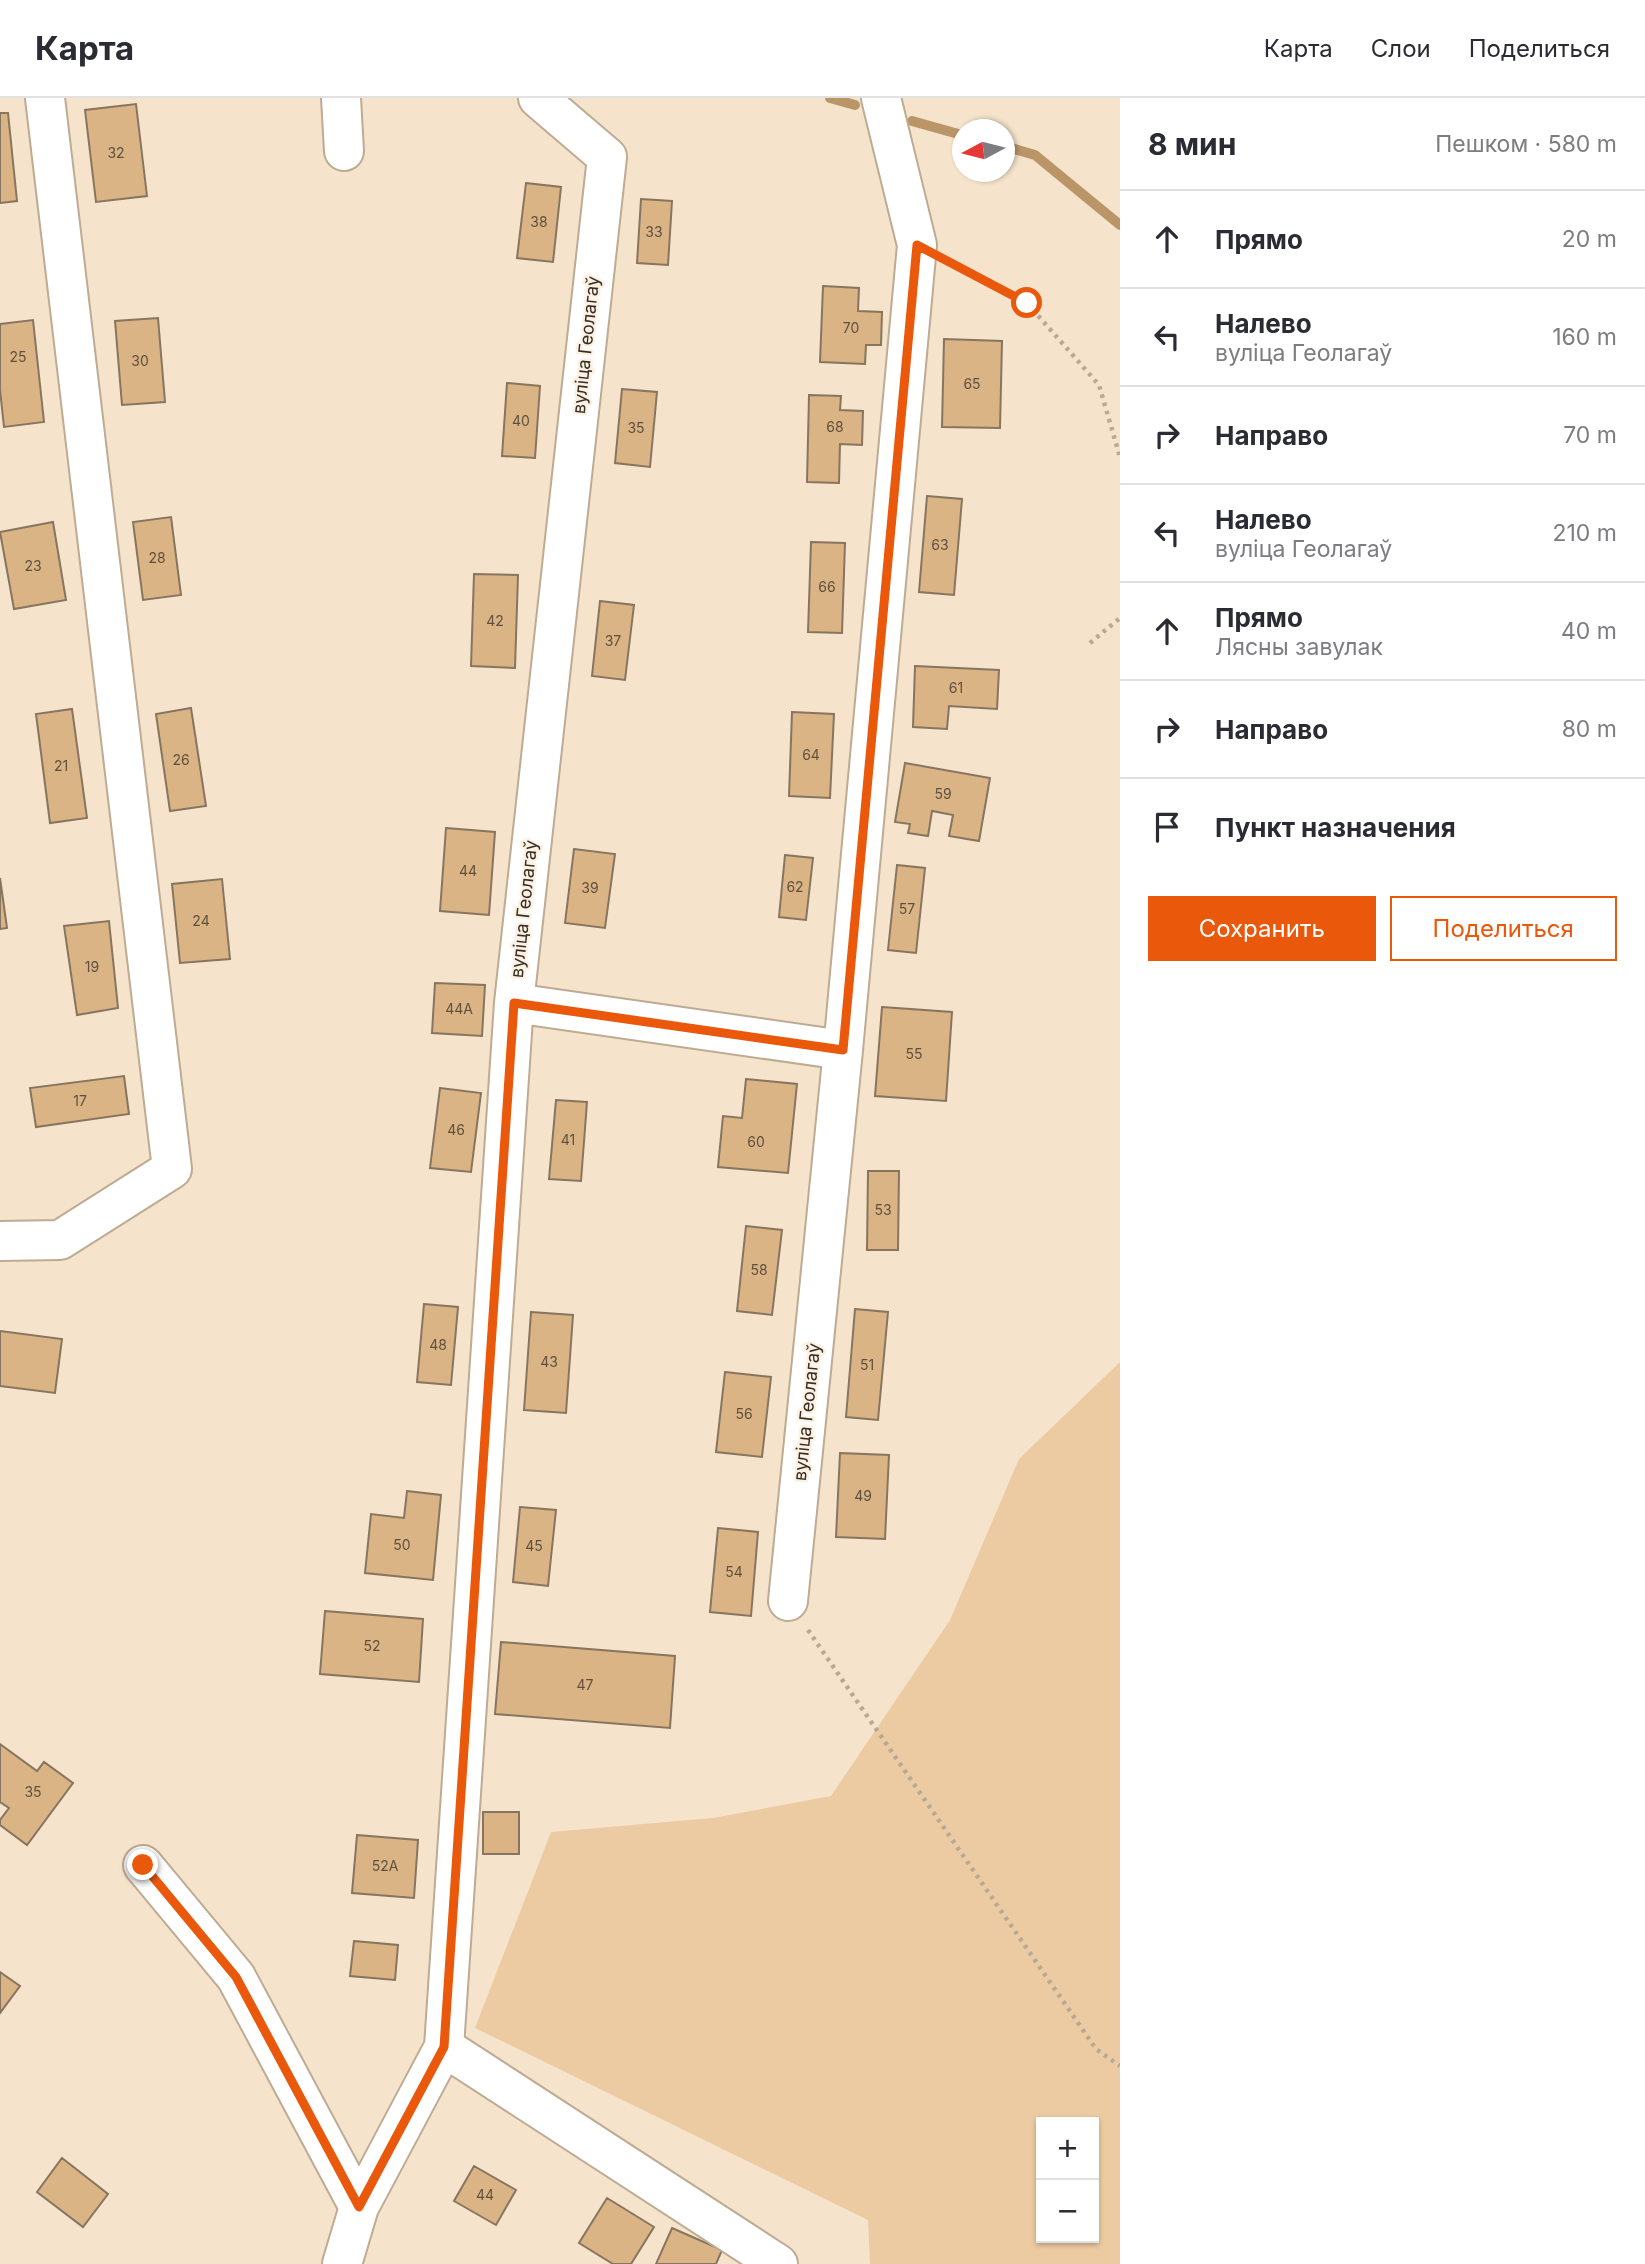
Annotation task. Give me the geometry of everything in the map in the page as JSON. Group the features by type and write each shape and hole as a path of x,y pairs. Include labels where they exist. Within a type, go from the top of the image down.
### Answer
{"street":[{"path":"0,1241 60,1240 172,1169 45,98"},
{"path":"341,98 344,151"},
{"name":"вуліца Геолагаў","path":"444,2047 514,1003 607,157 538,98"},
{"name":"вуліца Геолагаў","path":"788,1601 843,1050 917,245 881,98"},
{"path":"514,1003 843,1050"},
{"path":"143,1865 236,1977 359,2207"},
{"path":"342,2264 359,2207 444,2047 778,2264"}],"path":[{"path":"917,245 1027,303 1099,385 1120,457"},
{"path":"1090,643 1120,618"},
{"path":"788,1601 1096,2049 1120,2066"}],"shaded area":[{"path":"1120,1362 1120,2264 870,2264 868,2220 475,2028 551,1832 713,1818 831,1796 950,1620 1019,1459"}],"building":[{"path":"136,104 147,196 96,202 85,110"},
{"path":"0,113 8,113 17,201 0,203"},
{"path":"526,183 561,187 553,262 517,258"},
{"path":"641,199 672,201 668,265 637,263"},
{"path":"823,286 859,288 858,311 882,312 881,345 866,345 865,364 820,362"},
{"path":"158,318 165,402 122,405 115,321"},
{"path":"33,320 44,422 4,427 0,390 0,324"},
{"path":"944,339 1002,341 1000,428 942,427"},
{"path":"507,383 540,386 535,458 502,456"},
{"path":"622,389 657,392 650,467 615,463"},
{"path":"809,395 841,396 840,410 863,411 862,445 840,444 839,483 807,482"},
{"path":"927,496 962,499 954,595 919,592"},
{"path":"171,517 181,595 143,600 133,522"},
{"path":"53,522 66,600 14,609 0,532"},
{"path":"811,542 845,543 842,633 808,632"},
{"path":"474,574 518,575 515,668 471,666"},
{"path":"600,601 634,605 625,680 592,676"},
{"path":"915,666 999,670 997,709 949,706 947,729 913,727"},
{"path":"191,708 206,806 170,811 156,714"},
{"path":"72,709 87,818 50,823 36,714"},
{"path":"792,712 834,714 830,798 789,796"},
{"path":"905,763 990,778 979,841 949,836 953,815 932,811 928,836 908,833 910,824 895,822"},
{"path":"446,828 495,832 489,915 440,911"},
{"path":"574,849 615,854 605,928 565,923"},
{"path":"785,855 813,858 806,920 779,917"},
{"path":"897,865 925,868 916,953 888,950"},
{"path":"0,878 7,928 0,929"},
{"path":"222,879 230,959 180,963 172,884"},
{"path":"109,921 118,1008 77,1015 64,926"},
{"path":"435,983 485,985 482,1036 432,1033"},
{"path":"882,1007 952,1012 946,1101 875,1096"},
{"path":"124,1076 129,1114 36,1127 30,1088"},
{"path":"746,1079 797,1084 788,1173 718,1167 723,1116 742,1118"},
{"path":"440,1088 481,1093 471,1172 430,1168"},
{"path":"556,1100 587,1102 581,1181 549,1179"},
{"path":"868,1171 899,1171 898,1250 867,1250"},
{"path":"746,1226 782,1230 772,1315 737,1311"},
{"path":"424,1304 458,1307 451,1385 417,1382"},
{"path":"855,1309 888,1312 878,1420 846,1417"},
{"path":"531,1312 573,1315 566,1413 524,1410"},
{"path":"0,1331 62,1339 55,1393 0,1386"},
{"path":"725,1372 771,1377 762,1457 716,1452"},
{"path":"840,1453 889,1455 885,1539 836,1537"},
{"path":"407,1491 441,1495 433,1580 365,1573 371,1514 404,1518"},
{"path":"520,1507 556,1510 548,1586 513,1582"},
{"path":"718,1528 758,1532 751,1616 710,1612"},
{"path":"325,1611 423,1619 419,1682 320,1674"},
{"path":"501,1642 675,1656 670,1728 495,1714"},
{"path":"0,1744 37,1771 44,1762 73,1783 27,1845 0,1825 0,1820 9,1808 0,1802"},
{"path":"483,1812 519,1812 519,1854 483,1854"},
{"path":"357,1835 418,1840 414,1898 352,1893"},
{"path":"354,1941 398,1945 395,1980 350,1976"},
{"path":"0,1972 20,1986 0,2013"},
{"path":"62,2158 108,2194 83,2227 37,2192"},
{"path":"474,2166 516,2190 496,2225 454,2201"},
{"path":"607,2198 654,2227 631,2264 613,2264 579,2243"},
{"path":"672,2228 722,2250 716,2264 656,2264"}],"waterway":[{"path":"830,98 855,105"},
{"path":"912,121 952,132"},
{"path":"1015,149 1035,155 1120,225"}],"route":[{"path":"143,1865 236,1977 359,2207 444,2047 514,1003 843,1050 917,245 1027,303"}]}
